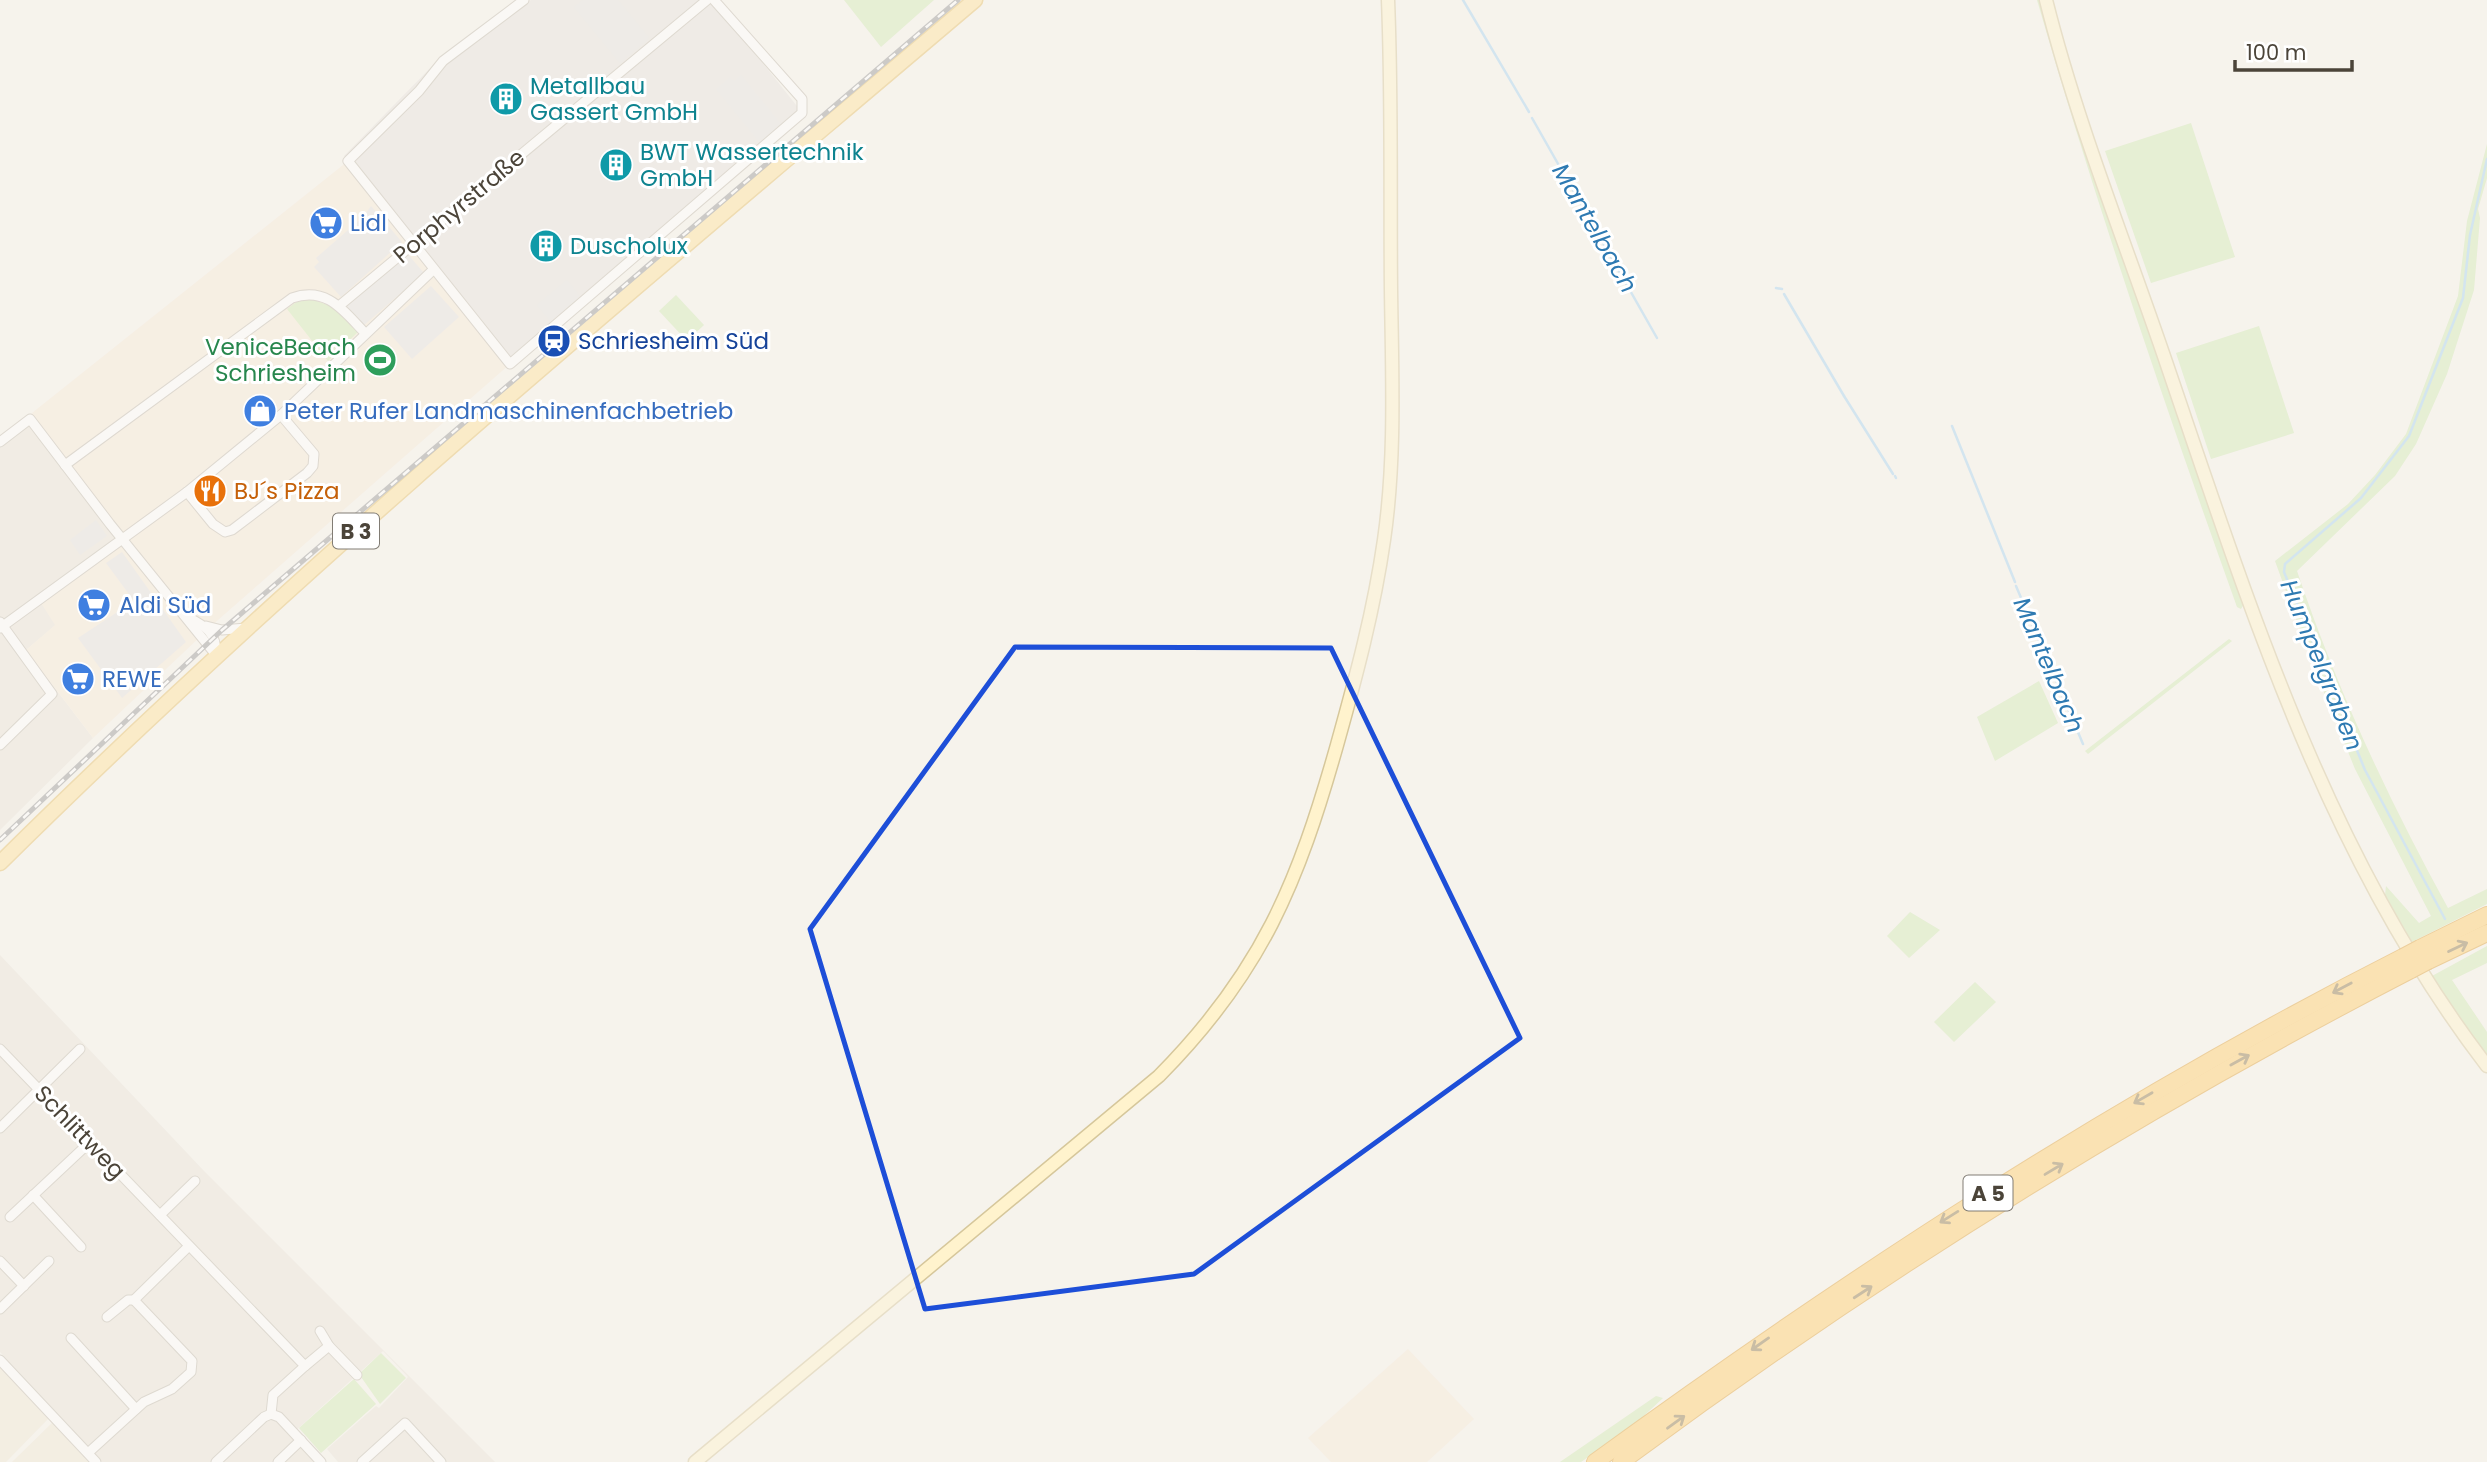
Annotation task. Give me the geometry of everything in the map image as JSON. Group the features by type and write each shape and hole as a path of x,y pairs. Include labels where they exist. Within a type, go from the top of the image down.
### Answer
{"highway":[{"name":"A 5","path":"1595,1462 1812,1308 2036,1163 2179,1077 2407,963 2487,915"},
{"name":"A 5","path":"2424,954 2487,933"},
{"name":"A 5","path":"1621,1462 1820,1320 2045,1175 2407,963"}],"main road":[{"name":"B 3","path":"0,863 246,628 576,339 975,0"}],"street":[{"path":"524,0 443,61 419,90 348,161 510,364 802,113 802,99 714,0"},
{"name":"Porphyrstraße","path":"340,306 707,0"},
{"path":"695,1462 1159,1076 1220,1007 1275,921 1301,861 1319,808 1357,670 1384,538 1392,429 1388,0"},
{"path":"2046,0 2078,108 2240,583 2298,728 2373,888 2430,982 2487,1066"},
{"path":"0,745 51,694 1,625 187,492 281,415 364,332 433,270"},
{"path":"65,465 292,298 313,294 340,306 364,332"},
{"path":"187,492 213,524 225,532 307,473 315,461 314,454 281,415"},
{"path":"0,442 30,419 122,540 216,655"},
{"path":"181,613 206,626 222,630 246,628"},
{"path":"206,626 217,642 216,655"},
{"name":"Schlittweg","path":"0,1049 304,1366"},
{"path":"0,1128 80,1049"},
{"path":"10,1217 90,1142"},
{"path":"160,1215 195,1181"},
{"path":"33,1195 81,1247"},
{"path":"107,1317 128,1300 134,1300 189,1246"},
{"path":"0,1261 24,1286"},
{"path":"0,1309 49,1261"},
{"path":"88,1453 153,1396 172,1389 191,1372 193,1366 192,1361 134,1300"},
{"path":"320,1331 329,1346 357,1375"},
{"path":"71,1338 136,1409"},
{"path":"271,1414 273,1395 329,1346"},
{"path":"0,1360 96,1462"},
{"path":"216,1462 264,1417 271,1414 279,1417 321,1462"},
{"path":"362,1462 405,1423 441,1462"},
{"path":"278,1462 301,1440"}],"highlighted area":[{"path":"1015,647 1331,648 1520,1038 1194,1274 925,1309 810,929"}],"shaded area":[{"path":"531,0 713,0 800,110 513,367 344,156 440,58"},
{"path":"583,0 618,0 649,38 620,63 574,7"},
{"path":"741,75 782,125 760,143 716,89 730,77 734,81"},
{"path":"348,161 510,364 218,620 93,738 26,650 55,625 41,603 128,542 32,413"},
{"path":"371,206 402,242 341,297 314,267 319,262 316,258 363,217"},
{"path":"406,252 424,273 362,327 344,306"},
{"path":"567,280 581,298 552,323 537,305"},
{"path":"431,286 459,317 412,359 384,327"},
{"path":"32,413 128,542 56,625 26,650 93,738 0,830 0,438"},
{"path":"96,520 107,536 80,555 70,540"},
{"path":"122,552 186,642 122,698 78,638 134,601 106,563"},
{"path":"0,955 205,1172 495,1462 338,1462 327,1449 376,1406 379,1408 408,1377 383,1351 291,1435 314,1462 102,1462 0,1352"},
{"path":"1408,1349 1474,1419 1427,1462 1331,1462 1308,1438"},
{"path":"0,1367 49,1418 6,1462 0,1462"},
{"path":"54,1421 93,1462 12,1462"}],"green space":[{"path":"844,0 934,0 881,47"},
{"path":"2037,0 2041,0 2244,604 2241,609 2237,607 2132,305"},
{"path":"2191,123 2235,257 2151,283 2105,151"},
{"path":"2487,144 2487,178 2478,209 2480,218 2474,290 2447,374 2416,444 2395,476 2297,571 2329,658 2365,743 2448,908 2487,889 2487,904 2412,942 2385,895 2386,886 2419,923 2431,916 2355,769 2275,561 2348,504 2375,475 2406,434 2458,296 2467,221"},
{"path":"676,295 704,325 687,341 659,311"},
{"path":"311,299 336,308 358,332 328,361 287,309 299,300"},
{"path":"2259,326 2294,433 2211,459 2176,353"},
{"path":"2229,639 2232,641 2088,754 2085,751"},
{"path":"2039,681 2058,723 1995,761 1977,717"},
{"path":"1910,912 1940,930 1909,958 1887,936"},
{"path":"2487,946 2487,963 2452,980 2487,1032 2487,1057 2432,976"},
{"path":"1975,982 1996,1002 1954,1042 1934,1022"},
{"path":"381,1353 406,1378 380,1404 359,1374"},
{"path":"354,1379 376,1404 321,1453 299,1428"},
{"path":"1656,1396 1663,1398 1633,1426 1581,1462 1560,1462"}],"waterway":[{"name":"Mantelbach","path":"1463,0 1529,112"},
{"name":"Mantelbach","path":"1532,118 1657,338"},
{"name":"Humpelgraben","path":"2445,919 2365,770 2284,572 2285,564 2361,498 2409,436 2463,298 2470,235 2487,159"},
{"name":"Mantelbach","path":"1776,288 1782,289"},
{"name":"Mantelbach","path":"1784,294 1844,396"},
{"name":"Mantelbach","path":"1844,396 1893,474"},
{"name":"Mantelbach","path":"1952,426 2015,582"},
{"name":"Mantelbach","path":"2016,586 2083,744"}],"railway":[{"path":"0,840 222,630 958,0"}],"place":[{"name":"Metallbau Gassert GmbH","path":"506,99"},
{"name":"BWT Wassertechnik GmbH","path":"616,165"},
{"name":"Lidl","path":"326,223"},
{"name":"Duscholux","path":"546,246"},
{"name":"Schriesheim Süd","path":"554,341"},
{"name":"VeniceBeach Schriesheim","path":"380,360"},
{"name":"Peter Rufer Landmaschinenfachbetrieb","path":"260,411"},
{"name":"BJ´s Pizza","path":"210,491"},
{"name":"Aldi Süd","path":"94,605"},
{"name":"REWE","path":"78,679"}]}
